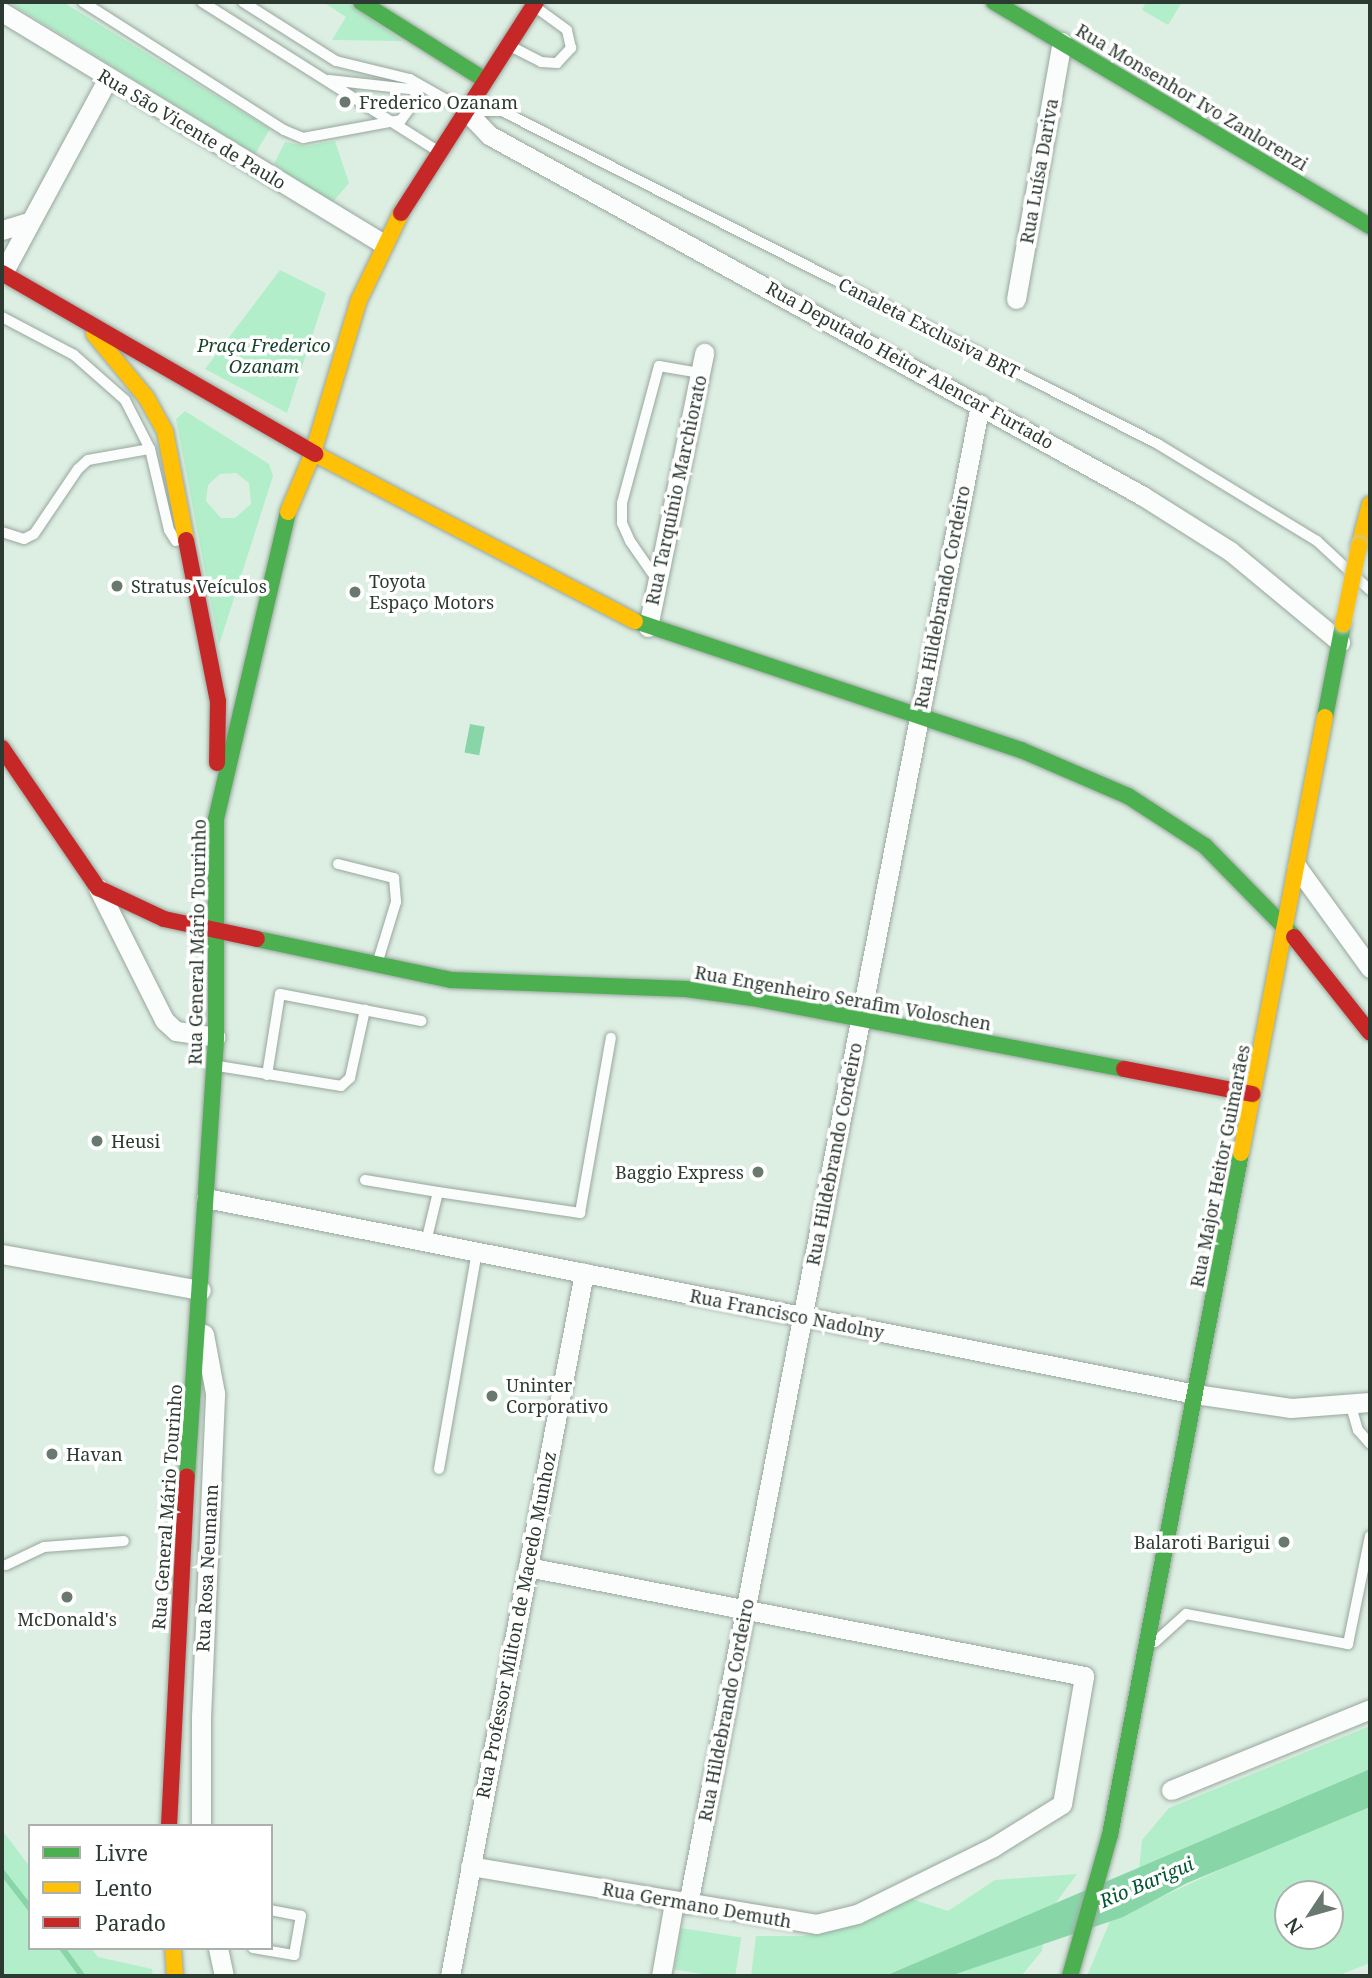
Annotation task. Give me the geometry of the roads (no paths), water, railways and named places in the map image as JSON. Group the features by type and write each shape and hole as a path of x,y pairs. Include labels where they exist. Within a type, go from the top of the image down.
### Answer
{"main road":[{"path":"360,2 485,80"},
{"name":"Rua Monsenhor Ivo Zanlorenzi","path":"994,2 1370,226"},
{"name":"Rua General Mário Tourinho","path":"169,1824 173,1688 200,1312 216,1037 216,820 291,499 313,453 352,320 383,244 535,4"},
{"path":"2,273 313,453 648,627 1057,764 1128,796 1205,846 1285,927 1370,1033"},
{"path":"81,318 146,397 165,431 218,701 216,820"},
{"path":"218,701 235,672 258,580 281,509 291,499"},
{"name":"Rua Major Heitor Guimarães","path":"1070,1976 1110,1835 1342,633 1370,504"},
{"path":"2,748 98,888"},
{"name":"Rua Engenheiro Serafim Voloschen","path":"98,888 144,912 216,931 468,982 716,992 1253,1094"},
{"path":"1054,1976 1083,1933"},
{"path":"173,1950 175,1976"}],"street":[{"name":"Rua São Vicente de Paulo","path":"2,12 383,244"},
{"name":"Rua Luísa Dariva","path":"1016,299 1062,42"},
{"path":"2,273 108,78"},
{"name":"Rua Deputado Heitor Alencar Furtado","path":"466,111 489,135 980,404 1210,538 1342,633"},
{"path":"2,230 29,222"},
{"name":"Rua Tarquínio Marchiorato","path":"648,627 704,353"},
{"name":"Rua Hildebrando Cordeiro","path":"661,1976 681,1903 746,1609 980,404"},
{"path":"1297,867 1370,968"},
{"path":"98,888 164,1020 176,1031 216,1037"},
{"name":"Rua Francisco Nadolny","path":"206,1198 1195,1394 1291,1409 1360,1404"},
{"path":"2,1254 201,1290"},
{"name":"Rua Professor Milton de Macedo Munhoz","path":"450,1976 584,1273"},
{"name":"Rua Rosa Neumann","path":"200,1312 215,1393 201,1717 201,1824"},
{"path":"528,1567 746,1609"},
{"name":"Rua Germano Demuth","path":"470,1866 786,1922 838,1921 992,1847 1062,1804 1084,1676 746,1609"},
{"path":"1171,1790 1370,1709"},
{"path":"218,1950 224,1976"}],"lane":[{"path":"83,2 291,134 317,139 392,122 414,108 416,90 410,79"},
{"path":"202,2 439,152"},
{"path":"243,2 336,61 410,79 466,111"},
{"path":"508,45 541,62 557,63 571,48 564,27 535,4"},
{"path":"325,80 436,92"},
{"name":"Canaleta Exclusiva BRT","path":"466,111 502,111 1158,444 1317,541 1370,590"},
{"path":"2,317 74,355 125,400 150,449 169,530 191,555"},
{"path":"658,581 630,541 622,523 622,503 659,366 700,373"},
{"path":"2,532 24,539 34,534 78,469 88,460 150,449"},
{"path":"338,864 394,878 396,902 377,965"},
{"path":"267,1075 280,994 421,1021"},
{"path":"214,1066 267,1075 346,1083 365,1010"},
{"path":"365,1180 580,1213 611,1038"},
{"path":"426,1242 438,1192"},
{"path":"439,1469 477,1252"},
{"path":"1360,1404 1358,1430 1370,1444"},
{"path":"1146,1648 1186,1614 1348,1644 1370,1536"},
{"path":"6,1565 44,1547 124,1541"},
{"path":"265,1950 294,1955 301,1916 273,1910"}],"water":[{"path":"470,724 485,727 479,755 464,752"},
{"name":"Rio Barigui","path":"1370,1769 1370,1807 1187,1883 1123,1917 950,1976 885,1976"}],"waterway":[{"path":"2,1872 28,1905"},
{"path":"63,1950 82,1976"}],"place":[{"name":"Frederico Ozanam","path":"345,102"},
{"name":"Stratus Veículos","path":"117,586"},
{"name":"Toyota Espaço Motors","path":"355,592"},
{"name":"Heusi","path":"97,1141"},
{"name":"Baggio Express","path":"758,1172"},
{"name":"Uninter Corporativo","path":"492,1396"},
{"name":"Havan","path":"52,1454"},
{"name":"Balaroti Barigui","path":"1284,1542"},
{"name":"McDonald's","path":"67,1597"}],"park label":[{"name":"Praça Frederico Ozanam","path":"264,356"}]}
